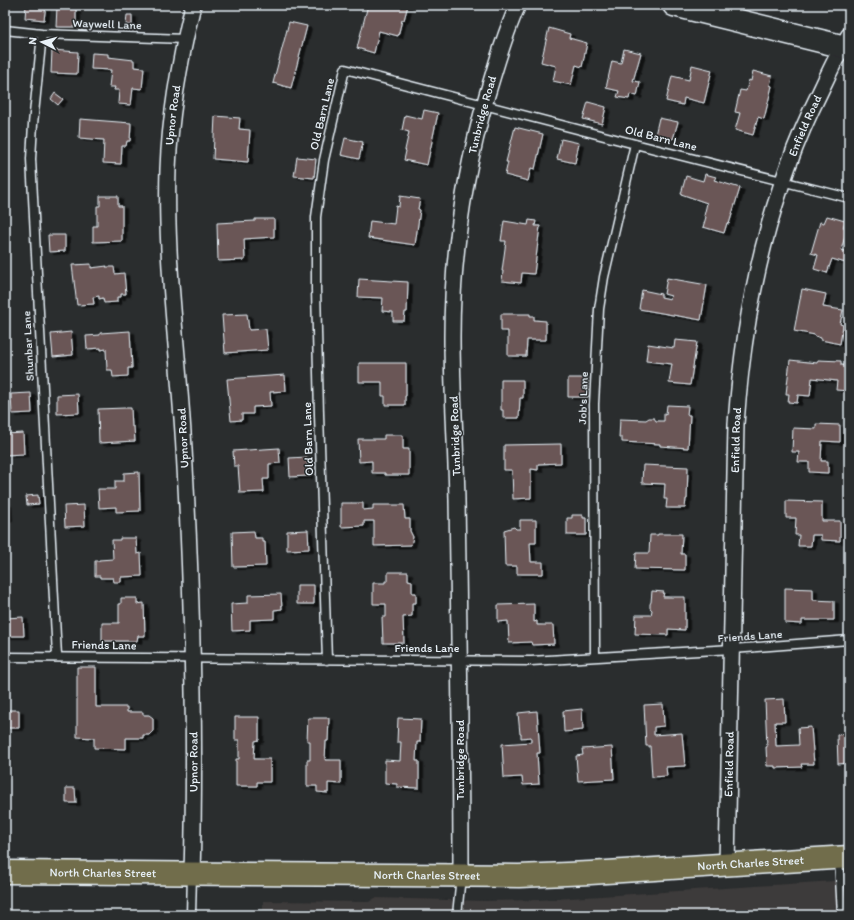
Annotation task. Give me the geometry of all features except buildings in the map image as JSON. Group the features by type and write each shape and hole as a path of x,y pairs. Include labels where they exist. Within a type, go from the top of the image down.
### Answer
{"main road":[{"name":"North Charles Street","path":"5,872 461,876 552,875 844,857"}],"street":[{"name":"Upnor Road","path":"192,874 194,746 193,658 184,441 168,215 170,139 173,104 193,5"},
{"name":"Tunbridge Road","path":"461,876 457,480 452,335 454,280 463,204 475,140 501,50 518,5"},
{"path":"674,5 847,43"},
{"name":"Enfield Road","path":"727,864 736,424 738,384 742,352 754,284 770,218 782,180 814,104 847,43"}],"lane":[{"name":"Waywell Lane","path":"5,30 42,34 185,39"},
{"name":"Shunbar Lane","path":"42,34 31,159 57,656"},
{"name":"Old Barn Lane","path":"327,660 316,289 316,217 324,160 345,69 849,198"},
{"name":"Job's Lane","path":"595,657 594,411 599,309 604,277 635,144"},
{"name":"Friends Lane","path":"5,657 57,656 531,661 732,649 849,640"},
{"path":"842,915 844,857"},
{"path":"191,915 192,874"},
{"path":"457,915 461,876"}],"shaded area":[{"path":"849,880 849,915 263,915 263,901 369,902 375,898 484,901 539,900"}]}
